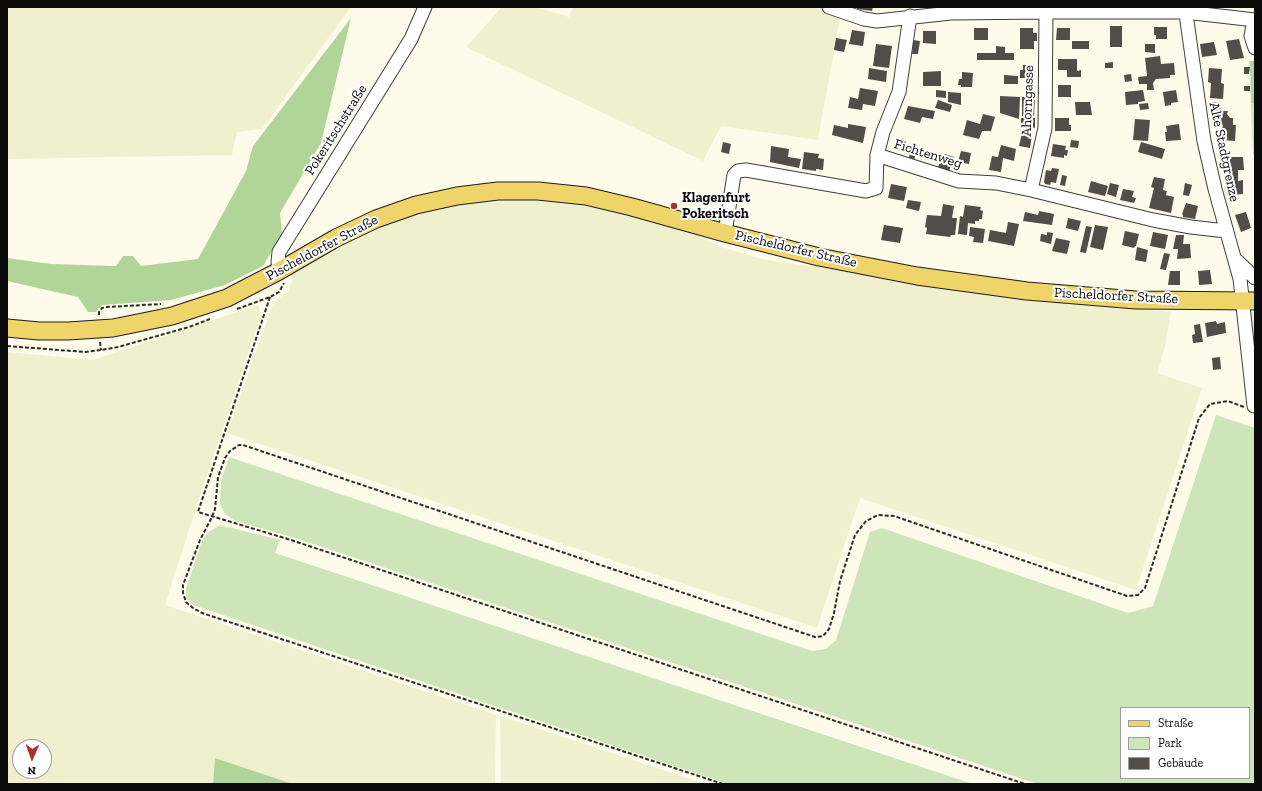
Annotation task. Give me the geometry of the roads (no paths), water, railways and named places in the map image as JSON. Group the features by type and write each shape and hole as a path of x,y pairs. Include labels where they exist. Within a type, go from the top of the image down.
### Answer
{"main road":[{"name":"Pischeldorfer Straße","path":"7,328 39,331 113,328 172,316 227,298 279,271 336,238 376,219 416,205 457,196 498,191 538,191 586,196 819,257 910,274 1027,291 1136,300 1249,301"}],"street":[{"name":"Pokeritschstraße","path":"279,271 279,252 411,40 425,7"},
{"path":"829,7 864,19 888,20 951,10 1046,12 1185,10 1254,20 1251,36 1255,48"},
{"name":"Alte Stadtgrenze","path":"1185,10 1204,141 1214,189 1240,279 1249,301 1251,407"},
{"name":"Ahorngasse","path":"1031,190 1045,128 1046,12"},
{"path":"877,155 883,132 900,92 910,16"},
{"name":"Fichtenweg","path":"725,233 734,175 738,171 746,170 866,191 876,188 877,155 959,181 996,184 1031,190 1160,221 1191,227 1226,231"},
{"path":"1234,257 1243,268 1255,278"}],"place":[{"name":"Klagenfurt Pokeritsch","path":"674,206"}]}
